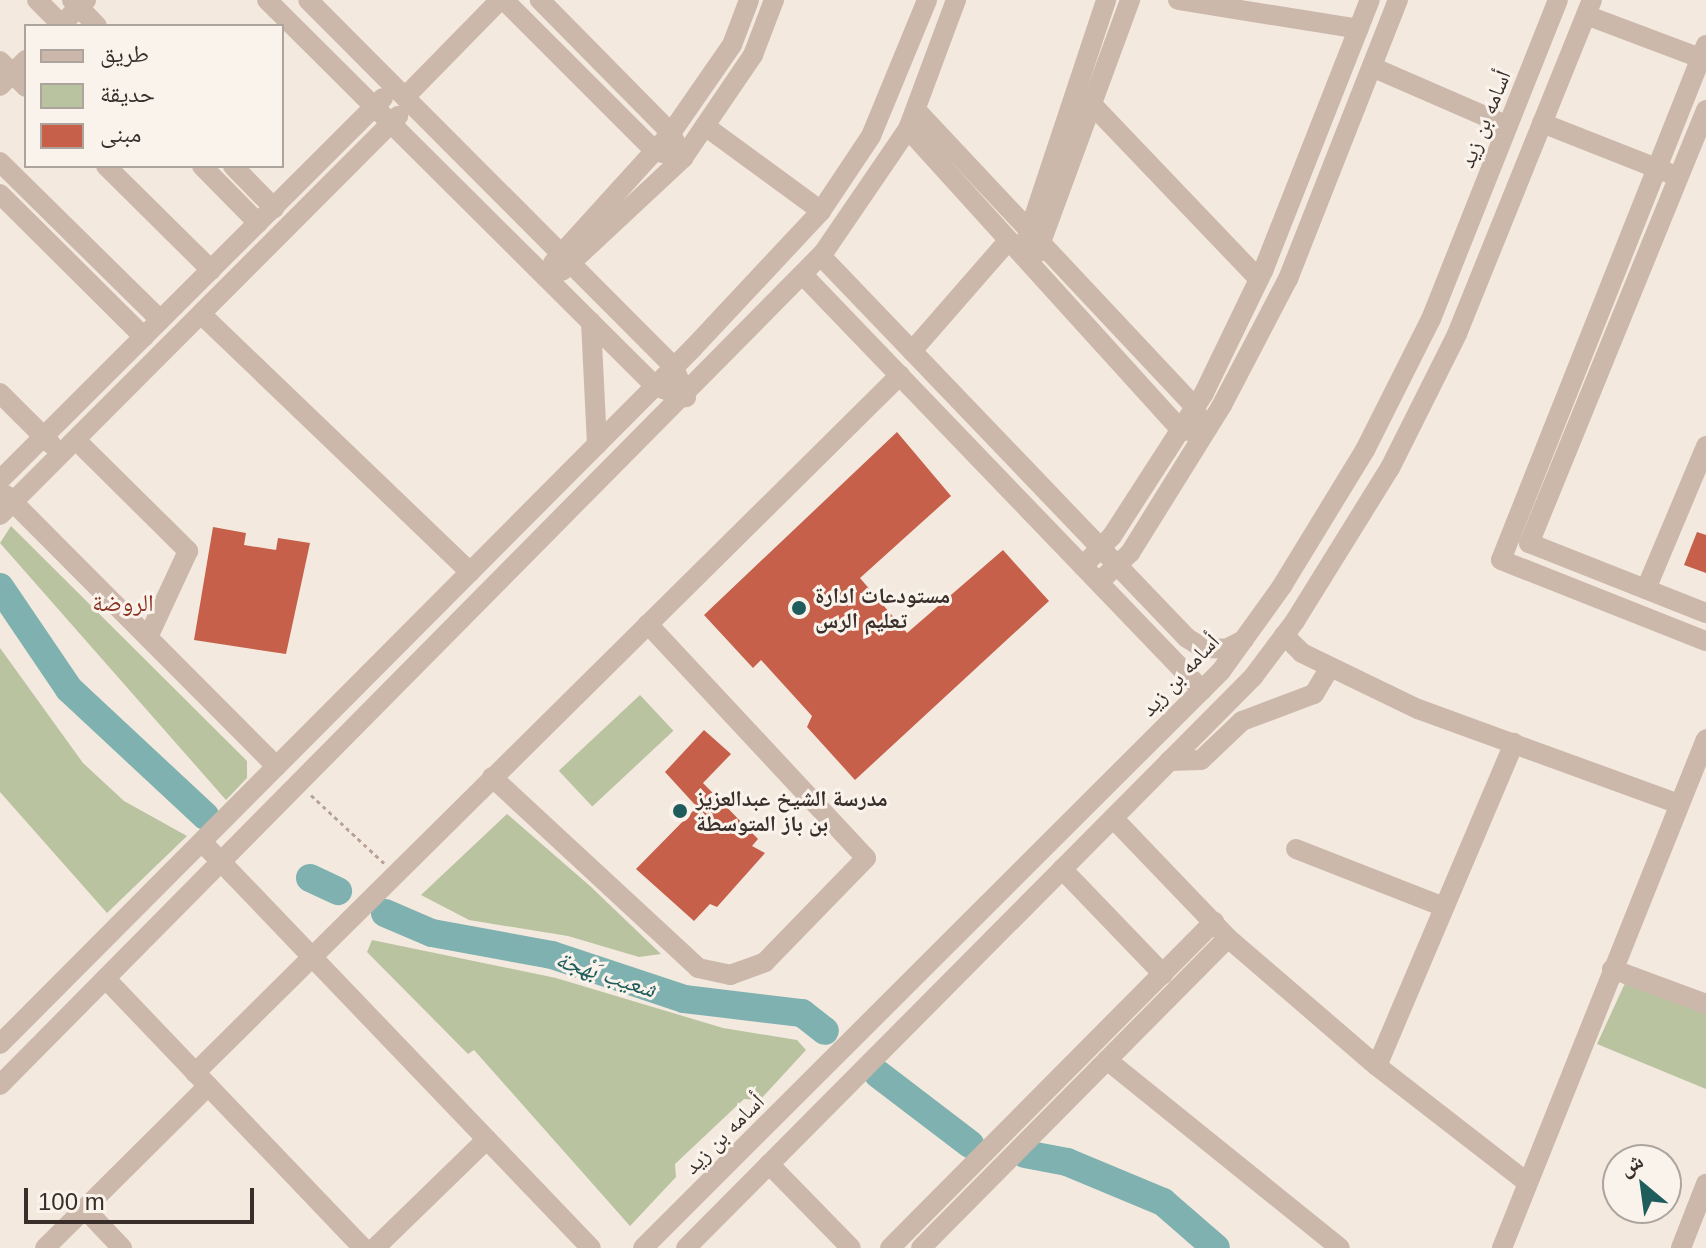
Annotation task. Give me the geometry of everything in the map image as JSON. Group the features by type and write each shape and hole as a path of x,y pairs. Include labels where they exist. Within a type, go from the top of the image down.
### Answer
{"street":[{"path":"37,0 59,24"},
{"path":"267,0 655,386 686,397"},
{"path":"308,0 674,367 686,397"},
{"path":"276,766 148,637 4,502 68,447 391,123 404,96 502,0 655,151 683,158"},
{"path":"540,0 671,133 683,158"},
{"path":"547,277 558,251 671,133 732,45 749,0"},
{"path":"547,277 573,266 683,158 753,55 774,0"},
{"path":"0,1044 674,367 821,211 871,136 927,0"},
{"path":"0,1085 686,397 821,256 912,120 956,0"},
{"path":"1029,262 1026,227 1073,85 1106,0"},
{"path":"1029,262 1043,245 1088,100 1130,0"},
{"path":"1178,0 1359,29"},
{"path":"1083,566 1101,548 1195,407 1259,279 1370,0"},
{"path":"1099,582 1117,565 1204,433 1288,279 1398,0"},
{"name":"أسامه بن زيد","path":"643,1248 1202,690 1244,640 1365,450 1431,319 1558,0"},
{"path":"62,24 79,2 96,24"},
{"path":"686,1248 1253,677 1284,635 1390,468 1457,334 1589,8 1704,54 1501,560 1706,641"},
{"path":"1372,67 1508,126"},
{"path":"1073,85 1259,279"},
{"path":"0,480 375,107 404,96"},
{"path":"1706,110 1529,543 1706,613"},
{"path":"912,120 1026,227 1195,407 1204,433"},
{"path":"912,120 1009,240 1181,430 1204,433"},
{"path":"1542,123 1679,177"},
{"path":"705,126 821,211"},
{"path":"0,162 160,320"},
{"path":"108,168 211,270"},
{"path":"204,168 258,223"},
{"path":"235,168 274,208"},
{"path":"0,194 144,337"},
{"path":"912,351 1009,240"},
{"path":"821,256 1117,565 1203,648 1226,649 1244,640"},
{"path":"803,275 1202,690"},
{"path":"201,314 470,572"},
{"path":"591,322 597,445"},
{"path":"45,1248 85,1209 312,955 900,375"},
{"path":"0,393 43,437 68,447 188,551 148,637"},
{"path":"1646,589 1706,446"},
{"path":"1365,450 1390,468"},
{"path":"492,777 698,968 730,975 765,962 866,858 648,624"},
{"path":"1284,635 1330,667 1514,743 1679,804"},
{"path":"1169,761 1201,760 1242,721 1314,694 1330,667"},
{"path":"1502,1248 1525,1181 1706,739"},
{"path":"1377,1066 1514,743"},
{"path":"1113,818 1221,930 1377,1066 1525,1181"},
{"path":"202,842 591,1248"},
{"path":"1296,849 1444,907"},
{"path":"1062,869 1163,974"},
{"path":"890,1248 1163,974 1221,930"},
{"path":"921,1248 1107,1060 1221,930"},
{"path":"1612,969 1706,1004"},
{"path":"106,979 363,1248"},
{"path":"1107,1060 1340,1248"},
{"path":"375,1248 487,1139"},
{"path":"769,1164 851,1248"},
{"path":"1681,1248 1706,1184"},
{"path":"85,1209 122,1248"}],"path":[{"path":"297,787 327,804 394,873"}],"green space":[{"path":"11,526 247,761 247,778 226,800 0,543"},
{"path":"0,648 83,763 124,801 187,836 107,913 0,792"},
{"path":"640,695 673,731 592,807 559,771"},
{"path":"507,814 590,886 661,954 639,957 568,936 469,920 421,895"},
{"path":"372,940 556,978 723,1028 797,1040 806,1050 760,1100 744,1099 675,1164 676,1177 630,1226 474,1050 468,1054 367,952"},
{"path":"1626,981 1706,1011 1706,1089 1597,1044"}],"building":[{"name":"مستودعات ادارة تعليم الرس","path":"897,432 951,496 860,578 907,633 1003,550 1049,601 855,780 807,727 812,716 761,660 753,668 704,615"},
{"path":"213,527 246,533 244,545 276,550 278,538 310,543 286,654 194,640"},
{"path":"1697,532 1706,535 1706,573 1684,565"},
{"path":"704,730 731,754 703,783 758,839 752,846 765,853 717,907 710,904 694,921 636,869 697,807 665,772"}],"waterway":[{"name":"شعيب بَهْجة","path":"0,587 69,689 205,816"},
{"name":"شعيب بَهْجة","path":"310,878 338,891"},
{"name":"شعيب بَهْجة","path":"385,913 432,933 552,955 684,999 802,1013 825,1031"},
{"name":"شعيب بَهْجة","path":"878,1074 970,1144"},
{"name":"شعيب بَهْجة","path":"1025,1154 1067,1162 1163,1202 1216,1248"}],"place":[{"name":"مستودعات ادارة تعليم الرس","path":"799,608"},
{"name":"مدرسة الشيخ عبدالعزيز بن باز المتوسطة","path":"680,811"}],"district":[{"name":"الروضة","path":"123,603"}]}
